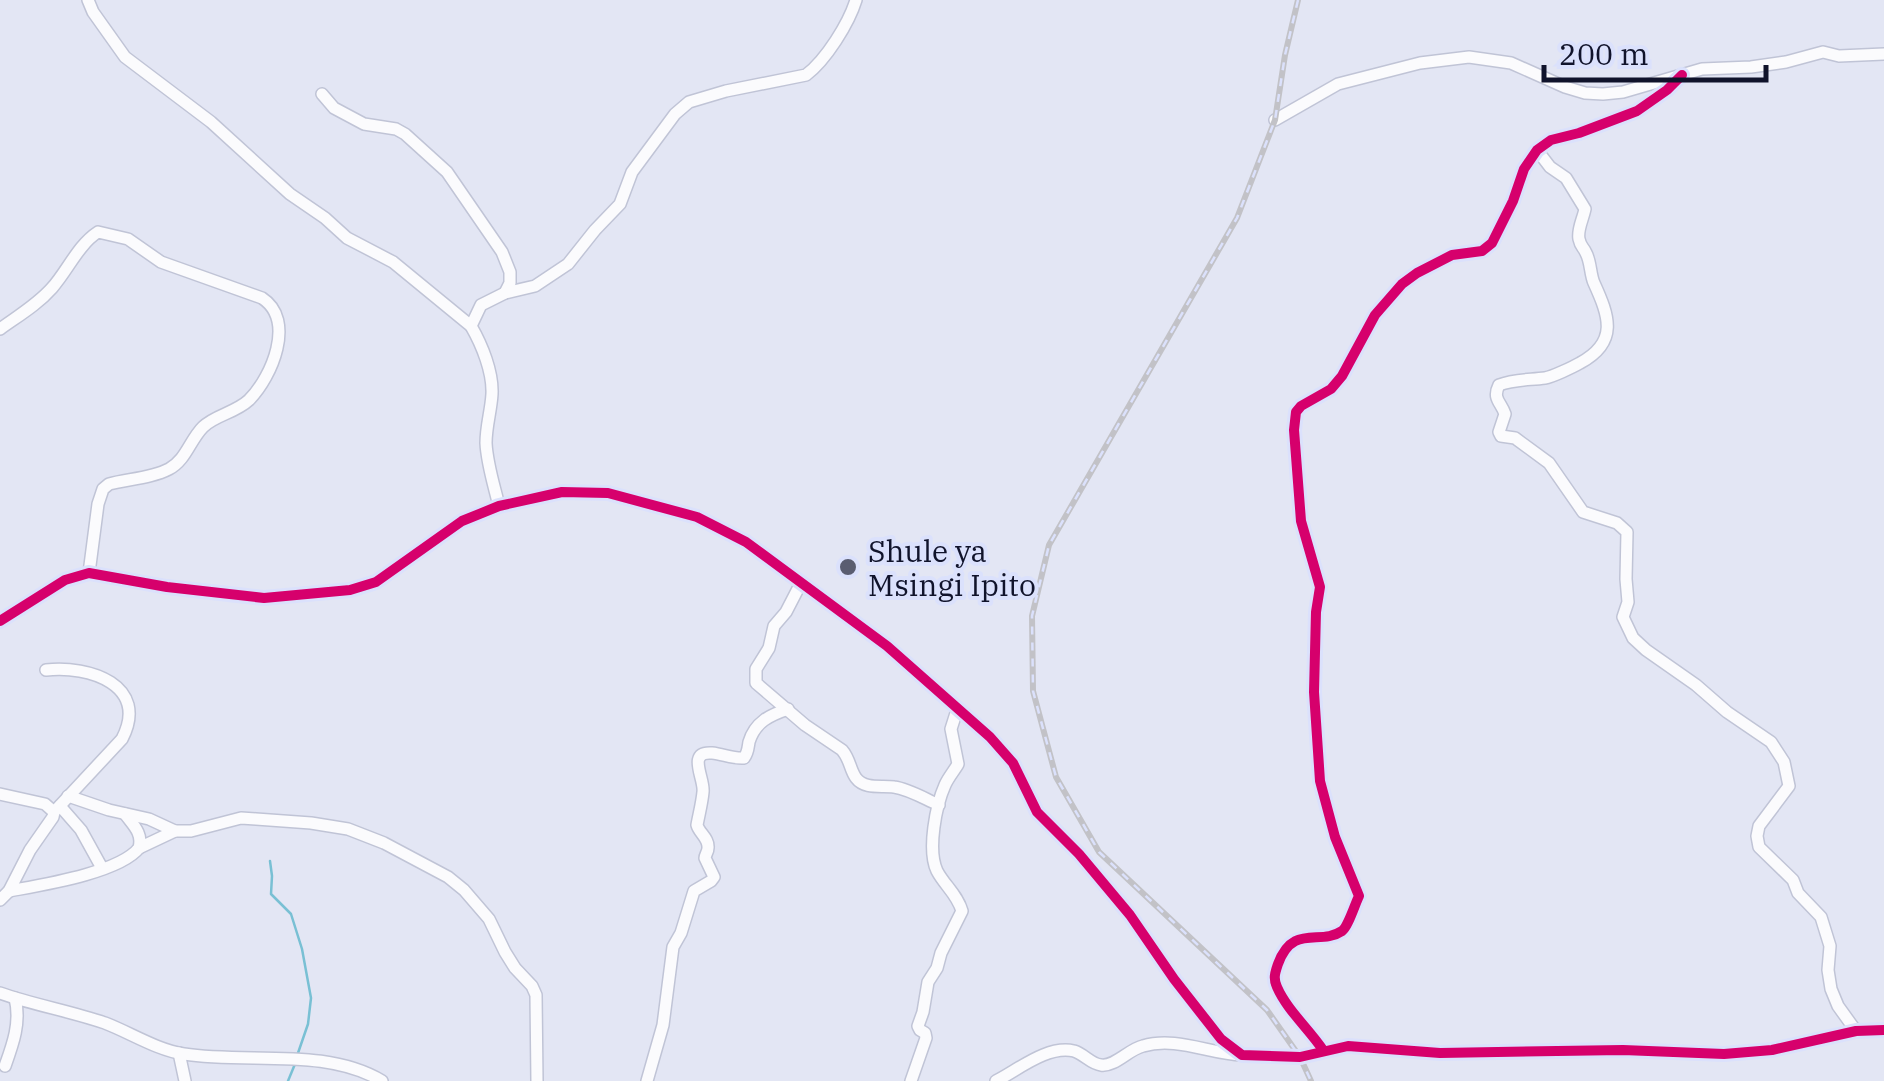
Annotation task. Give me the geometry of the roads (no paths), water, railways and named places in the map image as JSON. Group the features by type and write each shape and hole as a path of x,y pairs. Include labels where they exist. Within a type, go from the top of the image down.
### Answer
{"street":[{"path":"88,0 125,58 210,122 290,194 348,238 392,262 471,326 492,391 486,446 500,506"},
{"path":"471,326 481,305 505,293 535,286 568,264 620,204 632,172 675,114 689,102 806,75 825,55 856,0"},
{"path":"1275,120 1338,84 1420,63 1469,57 1511,63 1585,93 1602,94 1623,92 1702,69 1751,67 1823,52 1839,56 1884,54"},
{"path":"1323,1050 1278,991 1274,977 1281,956 1292,943 1341,932 1359,896 1330,821 1320,781 1314,692 1320,588 1301,521 1294,419 1301,406 1331,389 1342,376 1375,315 1402,284 1452,255 1482,251 1492,243 1513,202 1524,169 1537,150 1551,140 1637,111 1682,75"},
{"path":"322,94 334,108 364,124 405,134 447,172 502,252 510,272 505,293"},
{"path":"1537,150 1550,167 1566,178 1585,210 1578,236 1602,296 1607,338 1592,356 1549,378 1499,386 1496,401 1505,414 1498,432 1523,442 1549,463 1583,512 1617,523 1627,532 1628,602 1623,617 1633,638 1771,742 1784,762 1789,786 1758,826 1759,847 1821,917 1830,946 1831,989 1856,1032"},
{"path":"0,329 50,291 86,241 98,232 128,239 161,262 262,298 273,305 277,314 279,339 273,362 262,385 248,400 234,412 206,423 175,466 103,489 90,573"},
{"path":"0,621 65,580 90,573 167,588 264,598 350,590 376,582 462,522 500,506 562,492 608,493 697,517 746,542 887,646 990,737 1013,763 1036,812 1079,854 1130,915 1221,1039 1242,1054"},
{"path":"801,583 774,626 769,648 761,658 754,677 761,690 842,750 856,778 864,784 896,787 939,805"},
{"path":"4,896 60,805 122,739 129,725 130,713 120,691 105,678 63,668 46,670"},
{"path":"647,1081 663,1025 673,947 694,891 714,878 705,858 706,838 696,825 704,787 698,760 708,752 744,758 763,718 788,709"},
{"path":"910,1081 926,1035 918,1026 928,982 962,911 956,894 939,874 932,845 945,785 958,764 950,730 957,710"},
{"path":"0,794 125,814 176,831 191,832 241,818 325,824 384,844 448,877 488,919 520,975 532,986 536,996 536,1081"},
{"path":"60,805 102,868"},
{"path":"125,814 136,828 139,848"},
{"path":"4,896 102,868 176,831"},
{"path":"0,994 97,1020 179,1054 331,1062 354,1066 382,1081"},
{"path":"4,1066 18,1020 14,998"},
{"path":"996,1081 1039,1057 1070,1050 1106,1066 1140,1046 1159,1043 1223,1054 1300,1057 1348,1046 1440,1053 1623,1050 1724,1054 1772,1050 1884,1030"},
{"path":"179,1054 185,1081"}],"waterway":[{"path":"270,861 271,894 291,914 311,998 308,1024 298,1053"},
{"path":"288,1081 295,1064"}],"railway":[{"path":"1298,0 1275,120 1237,218 1049,545 1032,616 1033,691 1056,777 1099,852 1267,1010 1300,1057 1311,1081"}],"place":[{"name":"Shule ya Msingi Ipito","path":"848,567"}]}
